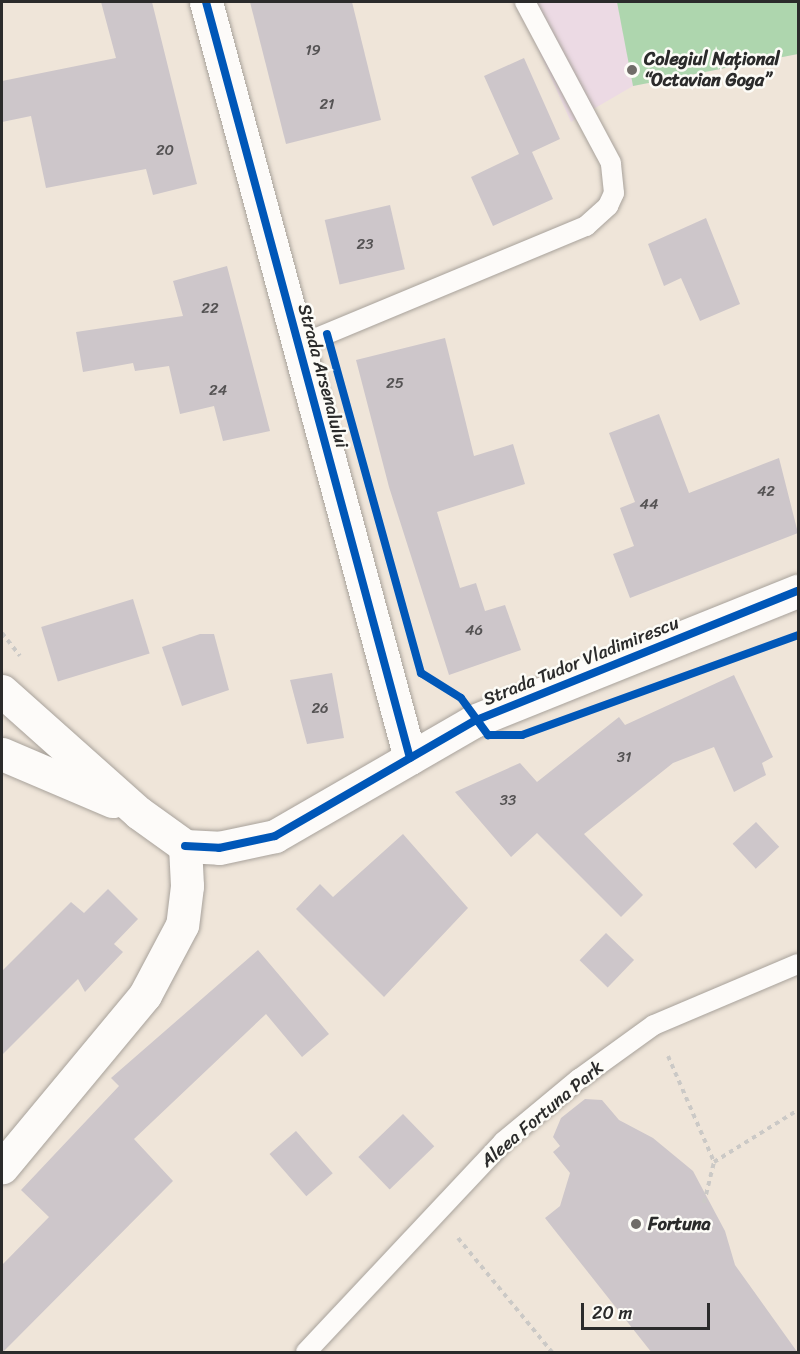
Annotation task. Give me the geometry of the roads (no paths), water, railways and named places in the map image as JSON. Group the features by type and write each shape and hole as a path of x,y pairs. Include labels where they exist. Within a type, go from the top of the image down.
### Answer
{"street":[{"name":"Strada Arsenalului","path":"206,2 410,758"},
{"name":"Strada Tudor Vladimirescu","path":"185,846 240,846 275,836 474,721 798,591"},
{"path":"2,691 139,813 185,846 182,925 145,995 2,1167"},
{"path":"2,754 139,813"}],"lane":[{"path":"300,345 586,226 608,206 614,193 611,163 525,2"},
{"name":"Aleea Fortuna Park","path":"306,1353 435,1209 503,1142 654,1025 798,964"}],"place":[{"name":"Colegiul Național “Octavian Goga”","path":"632,70"},
{"name":"Fortuna","path":"636,1224"}]}
